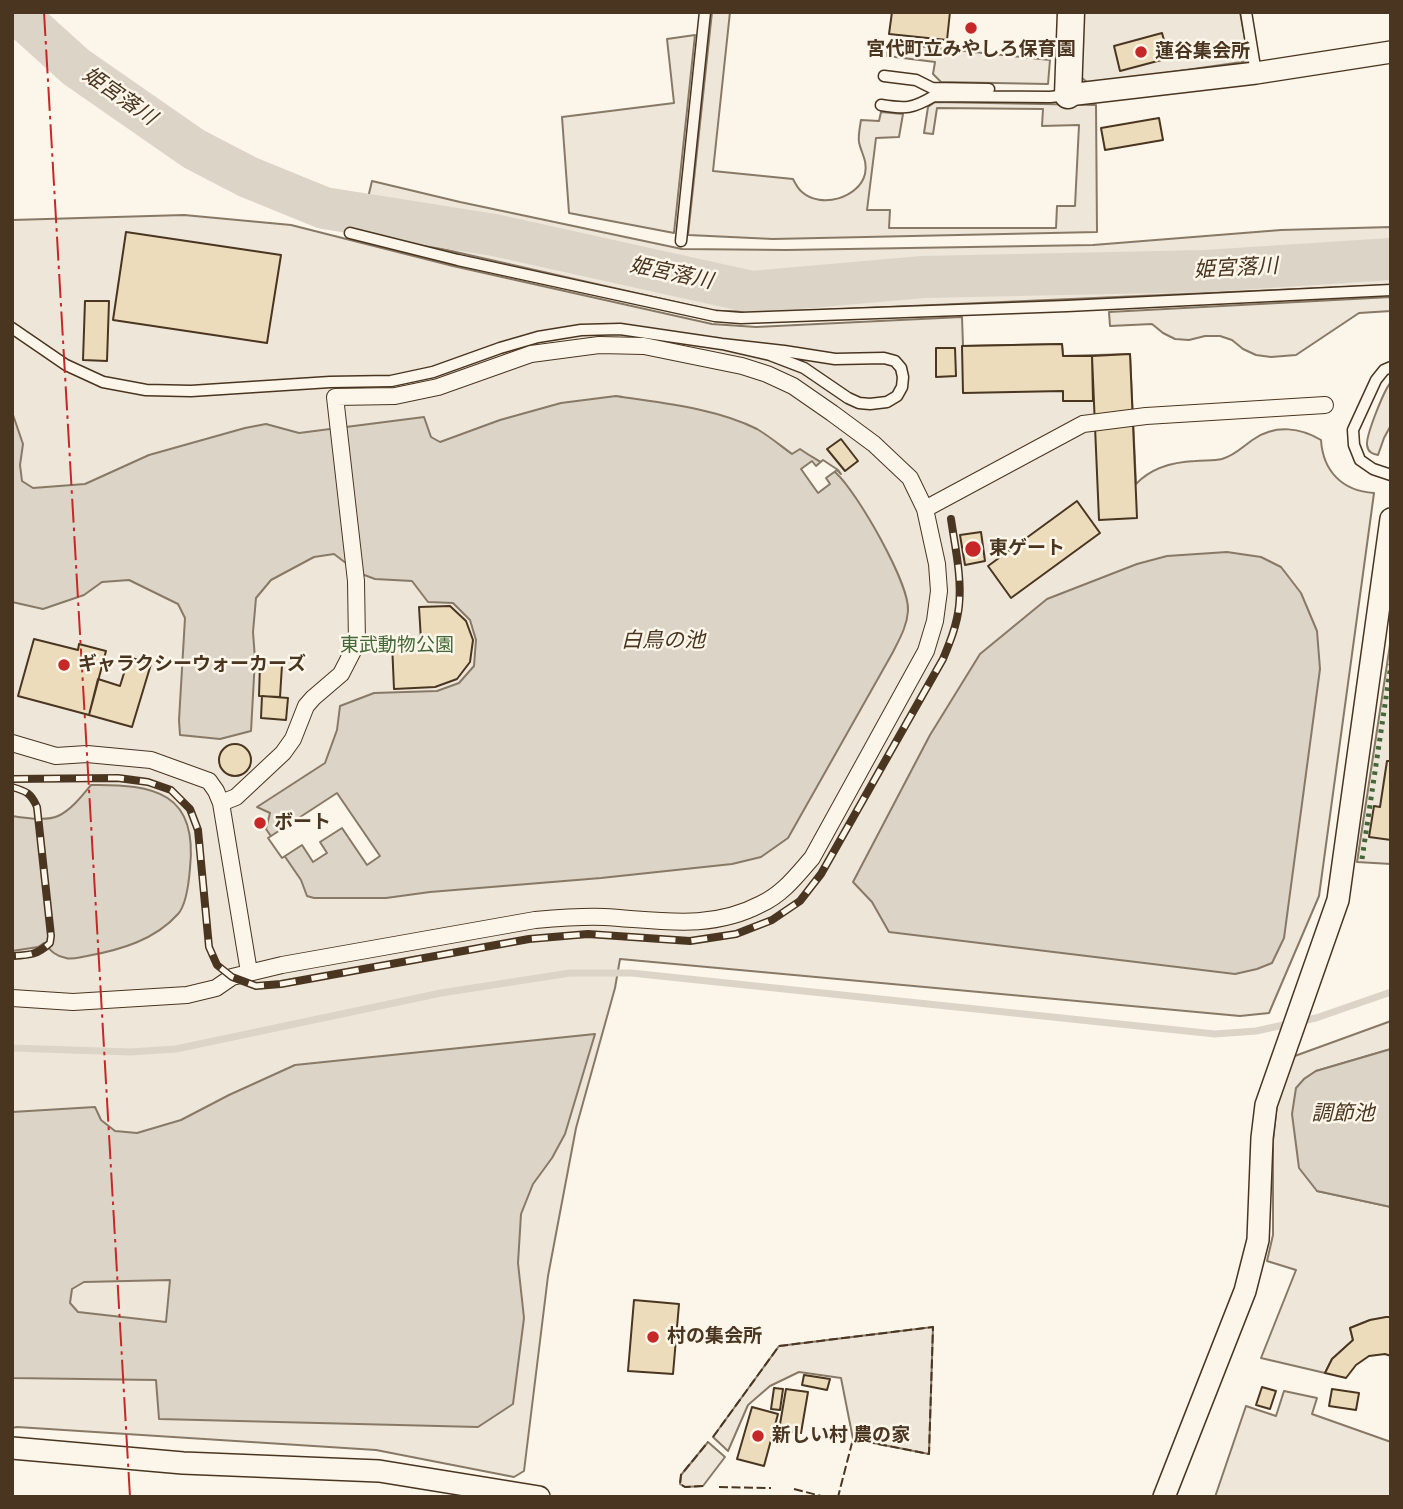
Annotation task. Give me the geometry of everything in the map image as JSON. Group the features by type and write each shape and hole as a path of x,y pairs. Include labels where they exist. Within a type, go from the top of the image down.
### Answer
{"street":[{"path":"1070,12 1068,95 1256,73 1391,52"},
{"path":"12,998 73,1002 187,995 216,988 233,977 249,972 535,920 572,916 702,923 730,917 762,904 789,885 812,858 926,651 935,621 939,592 937,564 925,509 910,478 874,444 793,386 742,366 644,346 599,345 531,355 438,387 395,396 335,397 356,581 357,643 341,674 306,706 293,739 283,753 236,797 221,803"},
{"path":"925,509 1083,424 1146,416 1325,405"},
{"path":"1164,1497 1245,1291 1258,1240 1266,1105 1338,900 1391,519"},
{"path":"12,743 56,756 87,754 151,760 209,781 221,803 249,972"},
{"path":"12,1448 183,1463 379,1471 539,1497"}],"lane":[{"path":"681,241 705,12"},
{"path":"1246,12 1256,73"},
{"path":"884,76 916,80 932,88 1051,90 1068,95"},
{"path":"911,106 917,96 932,88"},
{"path":"881,105 905,108 934,96 1068,95"},
{"path":"350,233 458,260 715,316 741,318 1391,290"},
{"path":"12,328 66,365 103,382 146,390 191,391 391,381 433,372 538,337 582,330 620,329 835,359 884,358 895,361 901,368 902,387 897,396 887,402 859,403 804,368 771,355 722,344"},
{"path":"1391,367 1384,370 1376,380 1353,430 1354,445 1360,460 1373,469 1391,475"}],"green space":[{"path":"712,12 730,12 713,171 793,179 801,191 810,197 819,200 838,198 855,189 865,174 865,161 859,139 861,120 879,121 881,112 903,114 899,137 876,138 867,210 890,210 889,228 1056,228 1057,206 1075,206 1079,125 1042,126 1043,109 937,108 933,134 924,133 928,107 935,102 1096,105 1097,232 773,239 688,235"},
{"path":"1083,12 1240,12 1249,61 1089,84 1081,77"},
{"path":"695,35 674,233 569,213 562,117 674,103 667,39"},
{"path":"888,43 1050,60 1048,84 941,82 933,74 935,62 887,56"},
{"path":"372,181 682,249 1093,245 1281,230 1391,227 1391,245 1007,260 778,275 737,275 519,226 367,202"},
{"name":"東武動物公園","path":"184,215 291,225 453,266 712,324 756,327 962,317 963,346 1062,344 1063,356 1130,354 1136,484 1155,470 1171,464 1227,457 1271,431 1297,430 1321,440 1326,461 1336,477 1352,488 1374,493 1319,896 1269,1013 1240,1016 620,959 615,988 576,1128 548,1276 524,1471 514,1477 376,1450 12,1428 12,220"},
{"path":"362,219 725,299 774,302 906,290 1011,292 1177,281 1312,276 1391,269 1391,285 774,312 715,311 359,230"},
{"path":"1391,297 1391,311 1359,313 1296,355 1256,355 1220,336 1175,339 1152,324 1110,326 1109,312"},
{"path":"1391,382 1391,425 1378,455 1369,451 1367,440"},
{"path":"1391,638 1391,864 1357,862"},
{"path":"1391,1021 1391,1049 1316,1071 1304,1079 1317,1191 1391,1207 1391,1317 1370,1320 1350,1328 1353,1340 1332,1359 1325,1373 1261,1358 1296,1270 1267,1261 1273,1235 1273,1141 1277,1104 1292,1057"},
{"path":"933,1327 929,1454 853,1439 841,1378 799,1372 770,1386 748,1405 728,1451 713,1437 779,1346"},
{"path":"1284,1391 1317,1398 1312,1414 1391,1442 1391,1497 1215,1497 1246,1406 1276,1416"},
{"path":"708,1442 725,1457 703,1486 685,1487 680,1484 681,1475"}],"water":[{"name":"白鳥の池","path":"616,396 688,407 724,416 757,429 792,454 800,449 828,467 845,483 869,518 901,581 908,611 903,632 893,652 788,838 761,857 732,864 386,898 307,896 301,880 266,829 270,813 257,807 325,763 337,730 340,706 374,693 437,691 459,683 474,666 476,640 470,620 453,603 428,602 412,581 375,579 359,573 334,554 314,557 271,580 256,598 251,731 220,739 180,735 185,618 178,604 129,580 102,582 84,595 43,609 12,602 12,412 23,444 20,465 22,481 33,488 85,484 149,455 266,424 299,433 424,417 431,437 440,442 500,420 561,403"},
{"path":"1227,552 1261,557 1281,567 1301,593 1317,631 1320,669 1284,938 1272,963 1235,974 889,932 872,902 853,882 930,735 980,654 1047,599 1137,564 1167,556"},
{"path":"91,785 135,787 153,791 168,798 179,809 187,823 191,843 188,886 181,910 159,931 112,951 71,959 56,954 44,943 38,947 12,951 12,816 53,818 72,806"},
{"path":"595,1034 565,1134 533,1184 521,1214 518,1263 524,1318 513,1404 478,1427 159,1419 156,1380 12,1378 12,1112 95,1107 101,1120 115,1131 137,1133 181,1120 295,1065","holes":["170,1280 166,1322 78,1312 70,1303 72,1289 84,1282"]},
{"name":"調節池","path":"1391,1049 1391,1207 1317,1191 1299,1168 1292,1114 1296,1088 1316,1071"}],"pier":[{"path":"823,460 838,470 841,474 837,470 826,478 830,484 818,493 801,469 812,461 816,466"},
{"path":"337,793 380,856 367,865 342,828 320,842 327,853 313,862 302,845 282,858 268,838"}],"building":[{"path":"892,12 950,12 947,40 889,34"},
{"name":"蓮谷集会所","path":"1162,33 1169,58 1120,71 1114,46"},
{"path":"1159,118 1163,140 1105,150 1101,128"},
{"path":"126,232 281,255 267,343 113,320"},
{"path":"85,301 109,301 107,361 83,360"},
{"path":"1062,344 1063,356 1092,356 1093,401 1063,401 1063,391 963,393 962,346"},
{"path":"936,348 955,348 956,376 936,377"},
{"name":"東ゲート","path":"1130,354 1137,518 1099,520 1092,356"},
{"path":"841,439 858,461 845,471 827,449"},
{"path":"1077,501 1100,533 1011,598 988,566"},
{"path":"981,532 985,561 965,565 960,535"},
{"path":"450,606 466,621 473,640 470,662 457,679 435,687 394,689 392,643 421,640 419,607"},
{"name":"ギャラクシーウォーカーズ","path":"34,639 78,650 79,644 106,651 89,715 18,696"},
{"path":"129,657 151,664 132,727 89,715 98,679 120,686"},
{"path":"260,664 282,665 280,697 259,696"},
{"path":"262,696 288,698 286,720 261,718"},
{"path":"235,744 247,748 251,760 247,772 235,776 223,772 219,760 223,748"},
{"path":"1387,761 1391,761 1391,840 1369,837 1374,806 1380,807"},
{"name":"村の集会所","path":"634,1300 679,1304 673,1374 628,1371"},
{"path":"1391,1317 1391,1356 1369,1356 1356,1365 1346,1378 1325,1373 1332,1359 1353,1340 1350,1328"},
{"path":"804,1375 830,1379 827,1390 802,1385"},
{"path":"1262,1387 1276,1391 1270,1409 1256,1405"},
{"path":"774,1388 783,1389 780,1410 771,1409"},
{"path":"786,1389 808,1392 801,1433 779,1430"},
{"path":"1332,1389 1359,1393 1356,1410 1329,1406"},
{"name":"新しい村 農の家","path":"752,1407 778,1414 764,1466 737,1459"}],"waterway":[{"name":"姫宮落川","path":"15,12 76,67 194,149 248,177 324,208 494,235 752,292 923,277 1206,271 1391,259"},
{"path":"12,1048 130,1052 176,1049 441,993 570,973 631,973 1215,1034 1256,1031 1316,1018 1391,992"}],"railway":[{"path":"12,779 118,778 148,782 171,790 190,809 198,830 209,947 217,965 232,977 256,986 281,984 529,939 588,934 690,941 736,934 772,920 800,901 821,874 943,659 955,627 960,595 951,519"},
{"path":"12,787 28,793 37,807 51,936 50,943 37,952 12,956"}],"hedge":[{"path":"1362,859 1391,664"}],"fence":[{"path":"713,1437 779,1346 933,1327 929,1454 853,1439 838,1497"},
{"path":"703,1486 685,1487 680,1484 681,1475 708,1442"},
{"path":"719,1487 771,1488"},
{"path":"794,1489 825,1497"}],"power":[{"path":"44,12 130,1497"}],"place":[{"name":"宮代町立みやしろ保育園","path":"971,28"},
{"name":"蓮谷集会所","path":"1141,52"},
{"name":"東ゲート","path":"973,549"},
{"name":"ギャラクシーウォーカーズ","path":"64,665"},
{"name":"ボート","path":"260,823"},
{"name":"村の集会所","path":"653,1337"},
{"name":"新しい村 農の家","path":"758,1436"}]}
